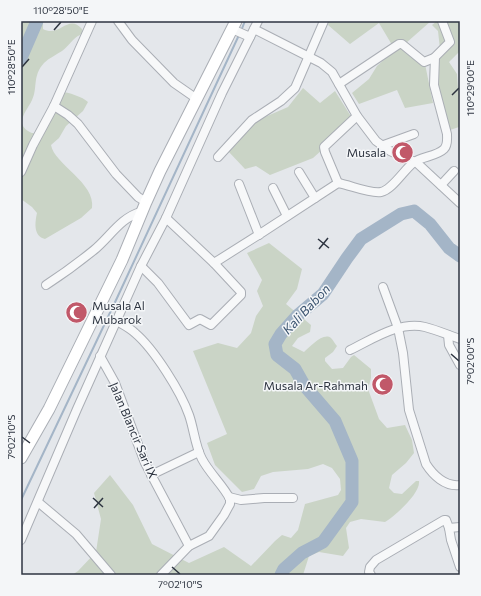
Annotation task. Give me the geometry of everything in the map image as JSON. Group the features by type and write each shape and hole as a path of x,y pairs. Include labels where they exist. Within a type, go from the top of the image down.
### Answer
{"street":[{"path":"21,172 33,144 54,106 92,21"},
{"path":"118,21 132,40 174,83 197,99"},
{"path":"218,157 252,120 281,102 295,88 324,21"},
{"path":"339,84 395,45 402,44 424,62 434,58 450,42 442,21"},
{"path":"21,458 49,409 113,278 143,207 227,40 239,30 256,25 327,68 332,72 368,132 381,146 423,168 460,203"},
{"path":"21,540 100,356 117,322 141,266 166,218 222,92 239,30"},
{"path":"214,262 259,235 338,183 372,192 382,192 391,186 414,162 443,150 447,142 447,134 434,85 434,58"},
{"path":"54,106 78,124 116,174 138,197 143,207"},
{"path":"338,183 324,147 358,116"},
{"path":"381,146 414,134"},
{"path":"440,184 454,171"},
{"path":"299,172 315,198"},
{"path":"239,184 259,235"},
{"path":"273,188 287,216"},
{"path":"46,285 68,271 95,249 126,219 143,207"},
{"path":"141,266 158,283 189,325 200,319 211,326 242,294 214,262 166,218"},
{"path":"383,287 398,328 403,353 409,410 426,464 430,470 443,481 460,485"},
{"path":"117,322 135,333 144,342 182,398 190,419 199,452 208,469 229,497 230,501 229,506 209,536 189,546 161,575"},
{"path":"350,350 398,328 412,326 424,327 460,339"},
{"path":"448,335 449,345 460,365"},
{"name":"Jalan Blancir Sari IX","path":"100,356 114,383 145,462 189,546"},
{"path":"152,475 199,452"},
{"path":"229,497 241,500 293,498"},
{"path":"38,502 76,534 111,575"},
{"path":"371,575 369,572 370,567 376,560 438,522 446,520 460,567"},
{"path":"449,528 460,527"}],"green space":[{"path":"21,21 43,21 43,29 49,31 54,31 68,24 72,24 77,25 83,32 62,51 46,61 40,68 34,95 22,120 23,125 28,131 36,133 61,92 75,95 88,102 83,111 66,126 59,138 51,145 59,159 88,190 92,199 92,208 81,218 45,239 38,235 37,232 35,224 37,213 32,207 21,199"},
{"path":"329,21 431,21 406,43 425,64 433,103 405,108 397,90 359,104 352,93 369,79 377,66 395,50 379,23 350,44 328,25"},
{"path":"437,21 450,43 440,49 438,31 432,25"},
{"path":"460,21 460,51 449,62 457,74 458,89 460,92 460,128 450,130 441,104 436,74 440,57 453,43 446,22"},
{"path":"303,88 320,103 335,91 352,118 332,141 313,158 270,175 256,166 245,169 228,151 258,120 288,107"},
{"path":"269,243 302,269 297,289 286,304 311,325 310,332 298,338 292,346 304,352 321,338 328,337 331,338 337,346 333,352 325,358 325,361 332,369 343,368 354,355 371,369 371,378 368,389 379,419 387,428 405,425 412,440 414,453 406,463 392,475 389,488 394,493 402,494 416,481 419,481 419,486 416,492 401,510 385,522 361,519 350,522 346,528 349,548 343,556 319,552 309,556 303,575 72,575 78,571 96,552 101,519 94,493 110,475 133,505 152,544 189,563 224,547 251,566 282,535 291,538 298,530 305,504 338,495 341,490 340,479 332,468 323,464 308,469 273,472 261,476 254,489 242,492 215,465 207,443 227,434 193,351 218,343 237,348 251,333 256,316 263,306 257,291 262,280 247,253"}],"waterway":[{"path":"21,58 37,21"},
{"path":"241,31 245,21"},
{"path":"21,500 239,35"},
{"name":"Kali Babon","path":"281,575 284,569 302,553 323,542 352,502 352,461 335,421 304,385 295,369 277,355 275,344 281,334 297,316 323,294 361,239 401,214 414,211 430,224 449,248 460,256"}],"place":[{"name":"Musala","path":"402,152"},
{"name":"Musala Al Mubarok","path":"77,312"},
{"name":"Musala Ar-Rahmah","path":"383,385"}]}
